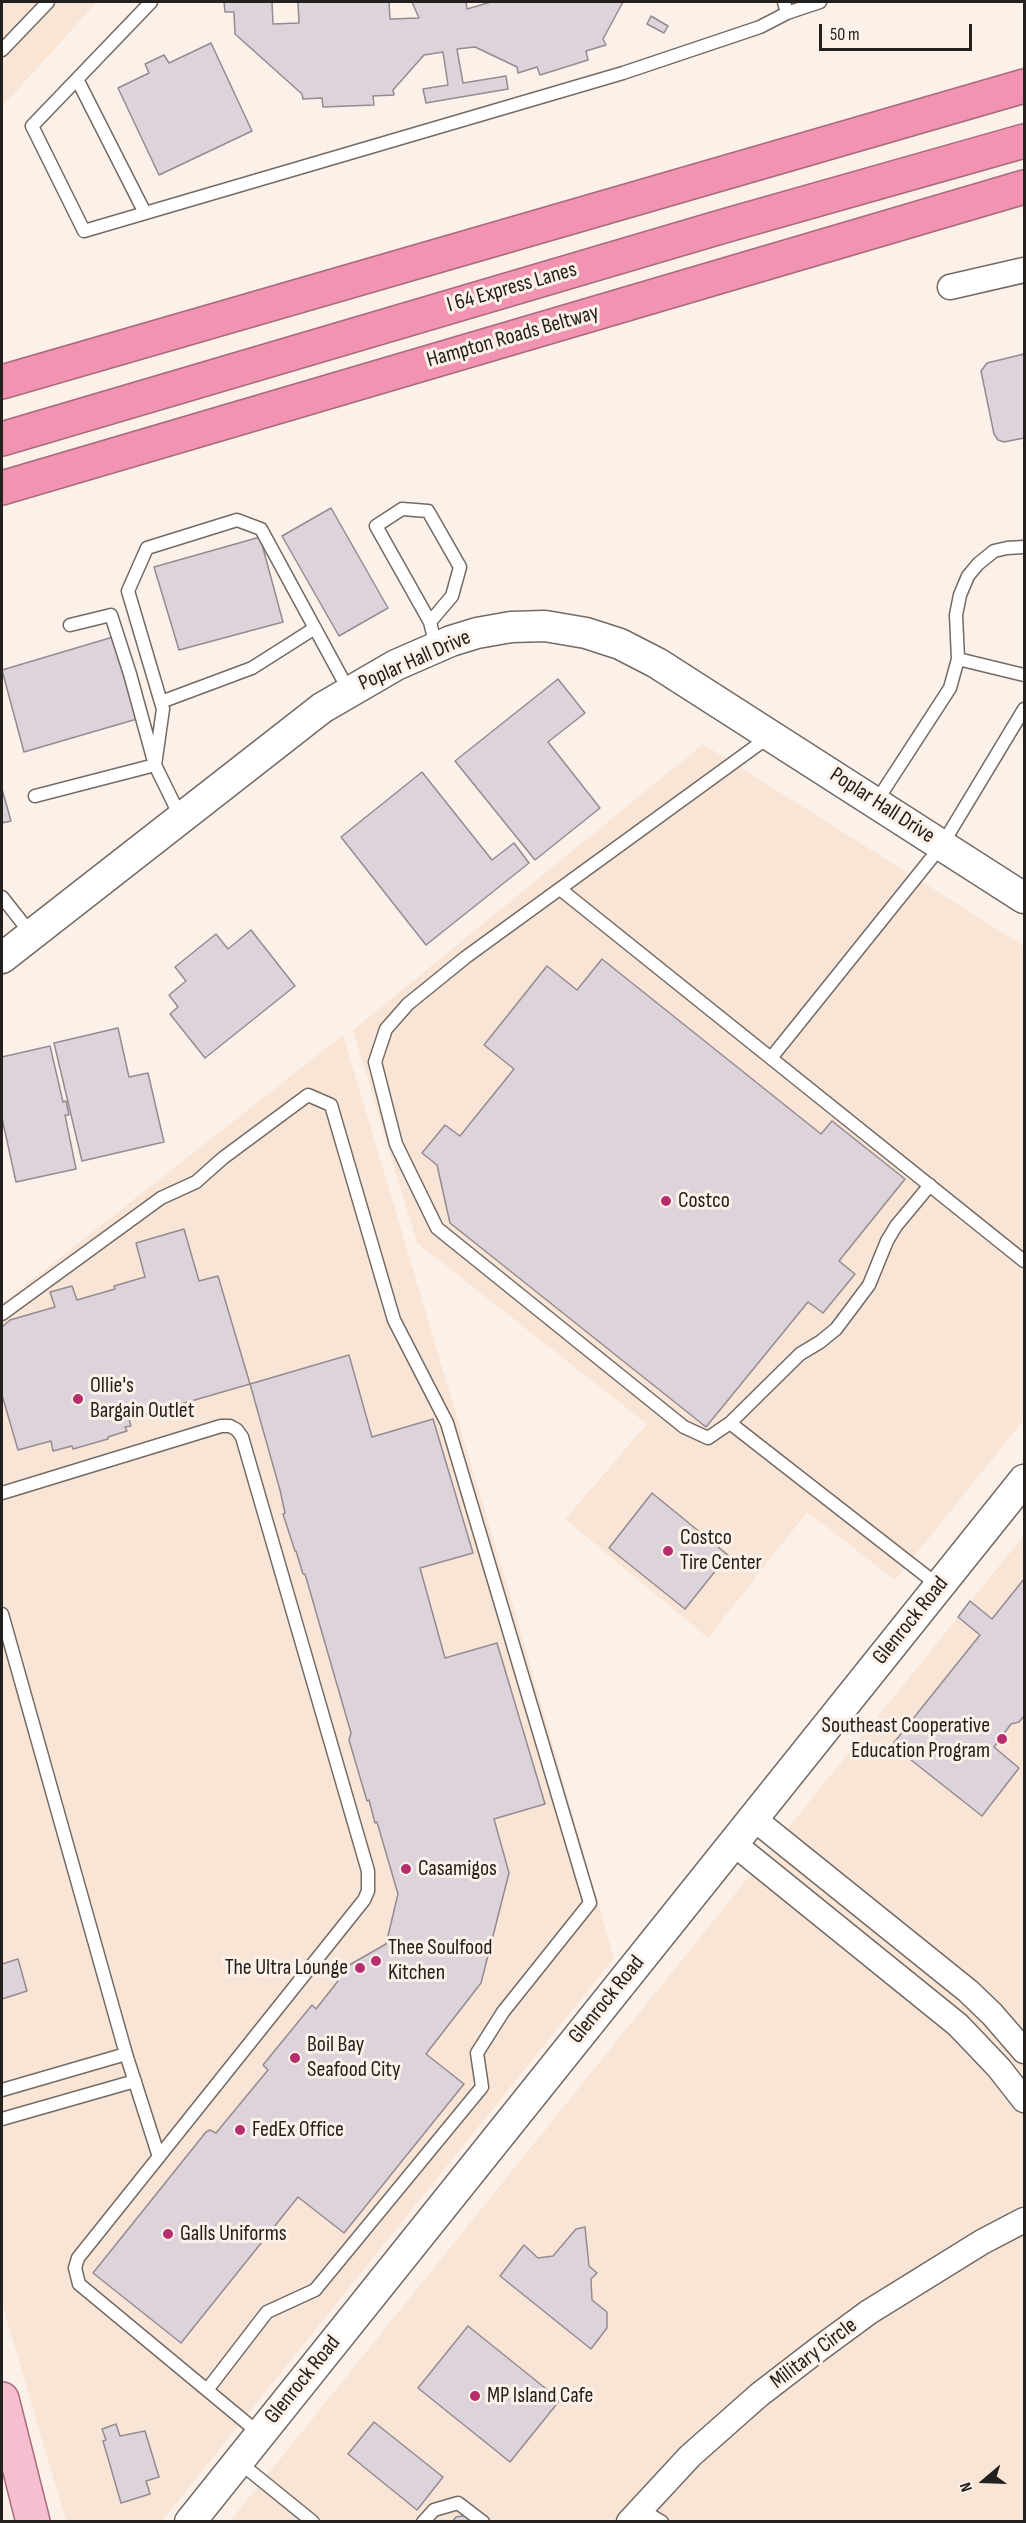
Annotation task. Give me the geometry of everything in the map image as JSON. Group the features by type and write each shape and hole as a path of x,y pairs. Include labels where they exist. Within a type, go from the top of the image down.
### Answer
{"highway":[{"path":"2,382 1024,86"},
{"name":"I 64 Express Lanes","path":"2,439 724,226 1024,141"},
{"name":"Hampton Roads Beltway","path":"2,488 1024,187"}],"main road":[{"path":"2,2399 33,2522"}],"street":[{"path":"950,286 1024,270"},
{"name":"Poplar Hall Drive","path":"2,958 322,708 396,665 433,635 477,633 511,627 545,626 586,633 620,644 657,663 1024,898"},
{"name":"Glenrock Road","path":"190,2522 1024,1480"},
{"path":"753,1818 896,1954 999,2068 1024,2100"},
{"path":"733,1843 896,1954 968,1991 992,2014 1024,2051"},
{"name":"Military Circle","path":"635,2515 690,2456 759,2395 820,2348 870,2312 982,2242 1024,2220"}],"lane":[{"path":"2,50 48,2"},
{"path":"151,2 32,126 84,231 623,73 760,27 786,7 820,2"},
{"path":"77,79 145,213"},
{"path":"402,509 428,511 460,567 452,596 433,635 376,526 402,509"},
{"path":"154,765 163,710 128,591 147,548 237,520 261,530 349,691"},
{"path":"876,802 942,704 950,688 958,659 956,615 960,595 968,576 994,551 1024,547"},
{"path":"70,625 111,615 130,674 154,765 181,818"},
{"path":"161,702 252,668 315,628"},
{"path":"958,659 1024,675"},
{"path":"771,1058 942,845 1024,709"},
{"path":"771,736 434,982 408,1004 386,1029 375,1062 396,1144 437,1228 684,1427 708,1438 730,1423 794,1359 836,1329 869,1285 887,1241 896,1226 930,1185"},
{"path":"35,796 154,765"},
{"path":"560,889 1024,1261"},
{"path":"2,897 32,934"},
{"path":"2,1314 161,1198 196,1182 223,1158 308,1095 331,1105 394,1320 447,1423 590,1903 503,2012 477,2053 482,2087 315,2290 267,2312 207,2390"},
{"path":"730,1423 939,1586"},
{"path":"2,1493 221,1426 237,1430 242,1437 368,1871 368,1891 364,1899 78,2258 75,2268 79,2284 260,2434"},
{"path":"2,1614 126,2054 159,2157"},
{"path":"2,2090 126,2054"},
{"path":"2,2119 135,2081"},
{"path":"238,2462 313,2522"},
{"path":"423,2522 434,2510 458,2503 483,2522"},
{"path":"635,2515 662,2522"}],"shaded area":[{"path":"2,2 97,2 2,107"},
{"path":"703,744 1024,946 1024,1420 895,1580 807,1512 708,1638 565,1519 647,1424 417,1243 353,1030"},
{"path":"343,1035 508,1588 614,1958 162,2521 66,2521 2,2303 2,1303"},
{"path":"1024,1535 1024,2521 230,2521"}],"building":[{"path":"224,2 272,2 273,24 299,23 298,2 389,2 390,19 419,18 412,2 466,2 467,9 491,2 623,2 603,39 606,45 586,51 588,60 540,75 537,67 518,73 517,67 475,47 457,49 463,83 506,76 508,89 426,103 423,89 448,85 443,52 424,55 393,90 394,95 373,96 374,105 323,107 322,98 303,99 302,94 235,34 234,12 225,12"},
{"path":"651,16 668,26 664,33 647,24"},
{"path":"211,43 252,131 159,175 118,88 149,73 145,64 164,55 169,63"},
{"path":"1024,354 1024,438 1004,442 998,440 994,434 981,371 987,363"},
{"path":"331,508 388,608 339,636 282,536"},
{"path":"260,537 283,622 179,650 154,567"},
{"path":"113,637 137,719 24,752 2,670"},
{"path":"558,679 585,713 548,742 600,808 535,860 455,761"},
{"path":"422,772 492,860 514,843 529,863 426,945 341,837"},
{"path":"2,789 11,821 2,823"},
{"path":"251,930 295,986 205,1058 170,1014 178,1007 169,995 186,981 175,967 216,934 228,949"},
{"name":"Costco","path":"602,959 821,1134 832,1121 905,1179 839,1261 855,1274 823,1313 808,1302 706,1427 450,1223 437,1165 422,1153 445,1125 460,1136 514,1069 484,1045 547,966 577,990"},
{"path":"118,1028 129,1077 148,1073 164,1142 82,1161 54,1043"},
{"path":"50,1046 63,1102 66,1101 69,1115 65,1115 76,1169 16,1182 2,1118 2,1057"},
{"path":"184,1229 199,1281 218,1276 250,1384 129,1419 131,1426 125,1427 127,1431 73,1449 72,1446 53,1451 51,1441 18,1450 2,1395 2,1327 10,1320 55,1307 50,1292 72,1286 77,1300 145,1277 136,1243"},
{"path":"349,1355 372,1437 433,1419 473,1553 420,1568 445,1658 497,1643 545,1804 494,1819 509,1873 481,1983 426,2054 464,2084 344,2233 298,2197 181,2343 93,2273 206,2132 210,2130 216,2133 268,2070 263,2065 312,2005 316,2009 338,1981 335,1976 337,1972 386,1944 398,1894 377,1822 375,1823 369,1800 367,1801 349,1740 351,1733 305,1574 303,1574 283,1514 285,1513 280,1490 250,1384"},
{"name":"Costco Tire Center","path":"652,1493 728,1555 685,1609 609,1548"},
{"path":"1024,1579 1024,1716 1019,1722 1011,1724 994,1747 1019,1768 982,1816 892,1745 980,1635 958,1617 970,1601 992,1619"},
{"path":"18,1959 27,1991 2,1999 2,1964"},
{"path":"585,2227 589,2266 597,2273 591,2279 592,2300 607,2312 607,2328 591,2349 500,2276 524,2245 538,2258 553,2256 576,2229"},
{"path":"468,2326 560,2400 510,2462 418,2388"},
{"path":"374,2422 443,2477 417,2510 348,2454"},
{"path":"116,2424 120,2436 145,2431 159,2477 146,2481 150,2494 121,2503 103,2441 106,2440 102,2429"},
{"path":"469,2515 477,2522 452,2522 456,2517"}],"place":[{"name":"Costco","path":"666,1201"},
{"name":"Ollie's Bargain Outlet","path":"78,1399"},
{"name":"Costco Tire Center","path":"668,1551"},
{"name":"Southeast Cooperative Education Program","path":"1002,1739"},
{"name":"Casamigos","path":"406,1869"},
{"name":"Thee Soulfood Kitchen","path":"376,1961"},
{"name":"The Ultra Lounge","path":"360,1968"},
{"name":"Boil Bay Seafood City","path":"295,2058"},
{"name":"FedEx Office","path":"240,2130"},
{"name":"Galls Uniforms","path":"168,2234"},
{"name":"MP Island Cafe","path":"475,2396"}]}
